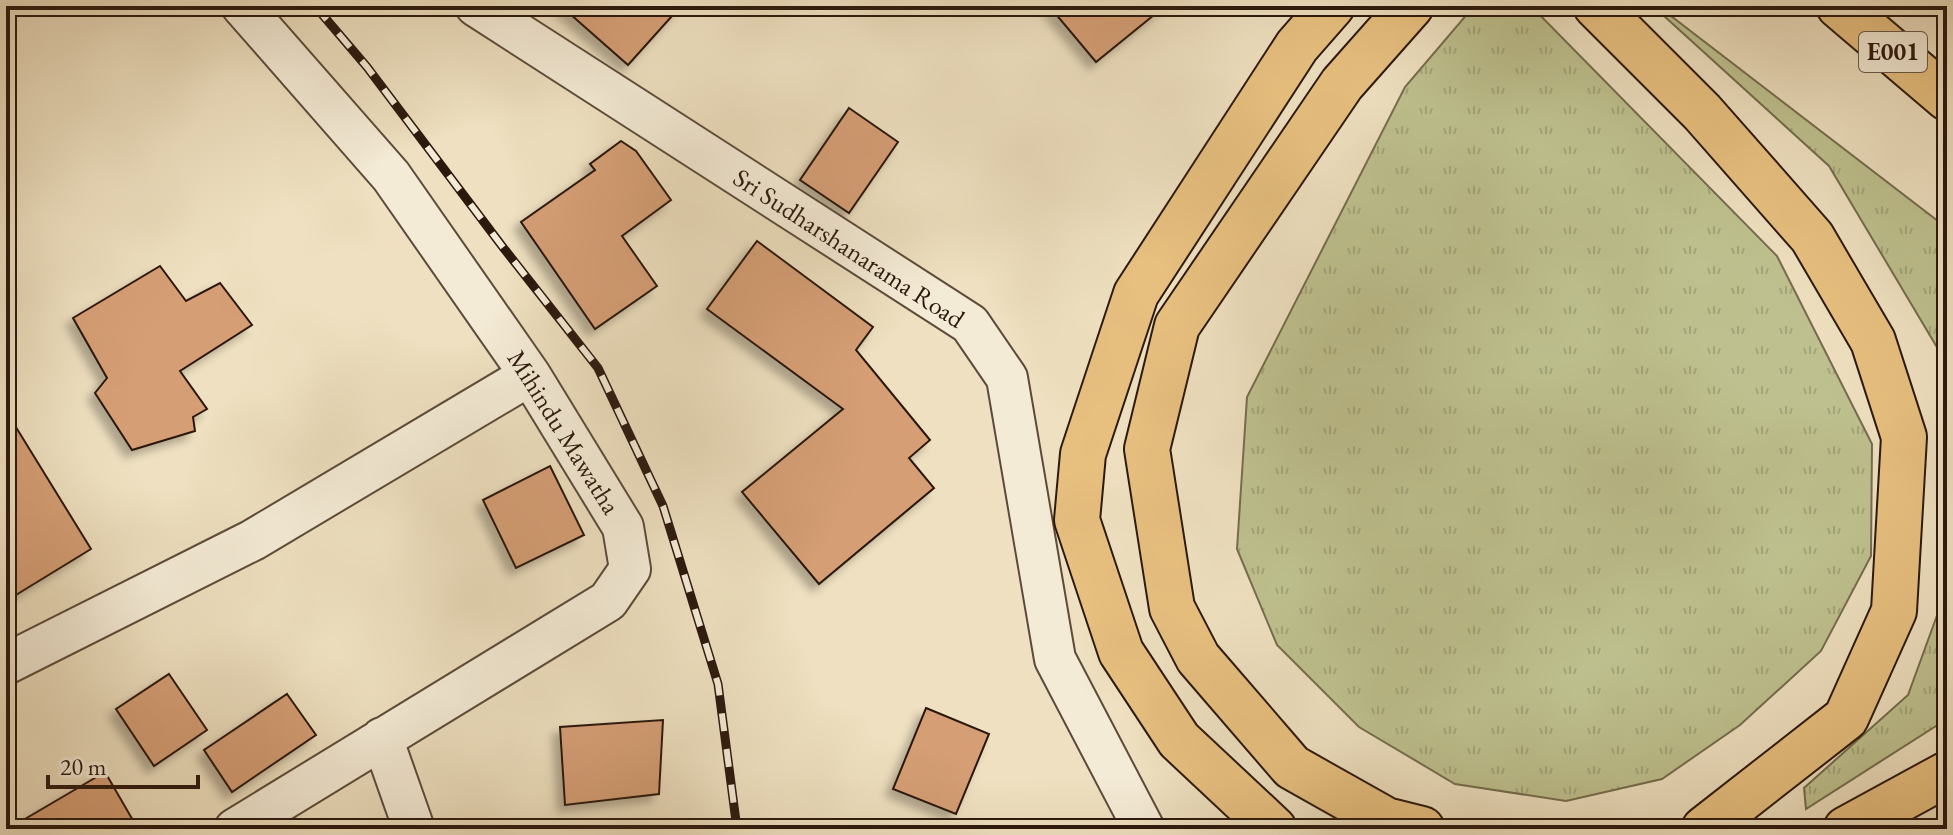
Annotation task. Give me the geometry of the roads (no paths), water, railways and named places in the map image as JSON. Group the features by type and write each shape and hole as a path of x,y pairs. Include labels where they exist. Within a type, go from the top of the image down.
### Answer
{"highway":[{"path":"1274,829 1179,740 1121,652 1077,520 1083,454 1136,294 1297,46 1332,6"},
{"path":"1411,6 1342,84 1177,326 1147,449 1172,608 1198,658 1292,767 1386,820 1422,829"},
{"path":"1596,6 1702,112 1812,237 1873,341 1904,437 1894,611 1846,718 1704,829"},
{"name":"E001","path":"1839,6 1947,98"},
{"path":"1846,829 1947,774"}],"street":[{"name":"Mihindu Mawatha","path":"235,829 608,601 630,569 623,527 530,375 391,176 242,6"},
{"name":"Sri Sudharshanarama Road","path":"476,6 970,324 1007,378 1055,659 1144,829"},
{"path":"6,664 253,540 530,375"},
{"path":"382,738 414,829"}],"railway":[{"path":"315,6 367,67 598,368 663,506 718,684 737,829"}]}
